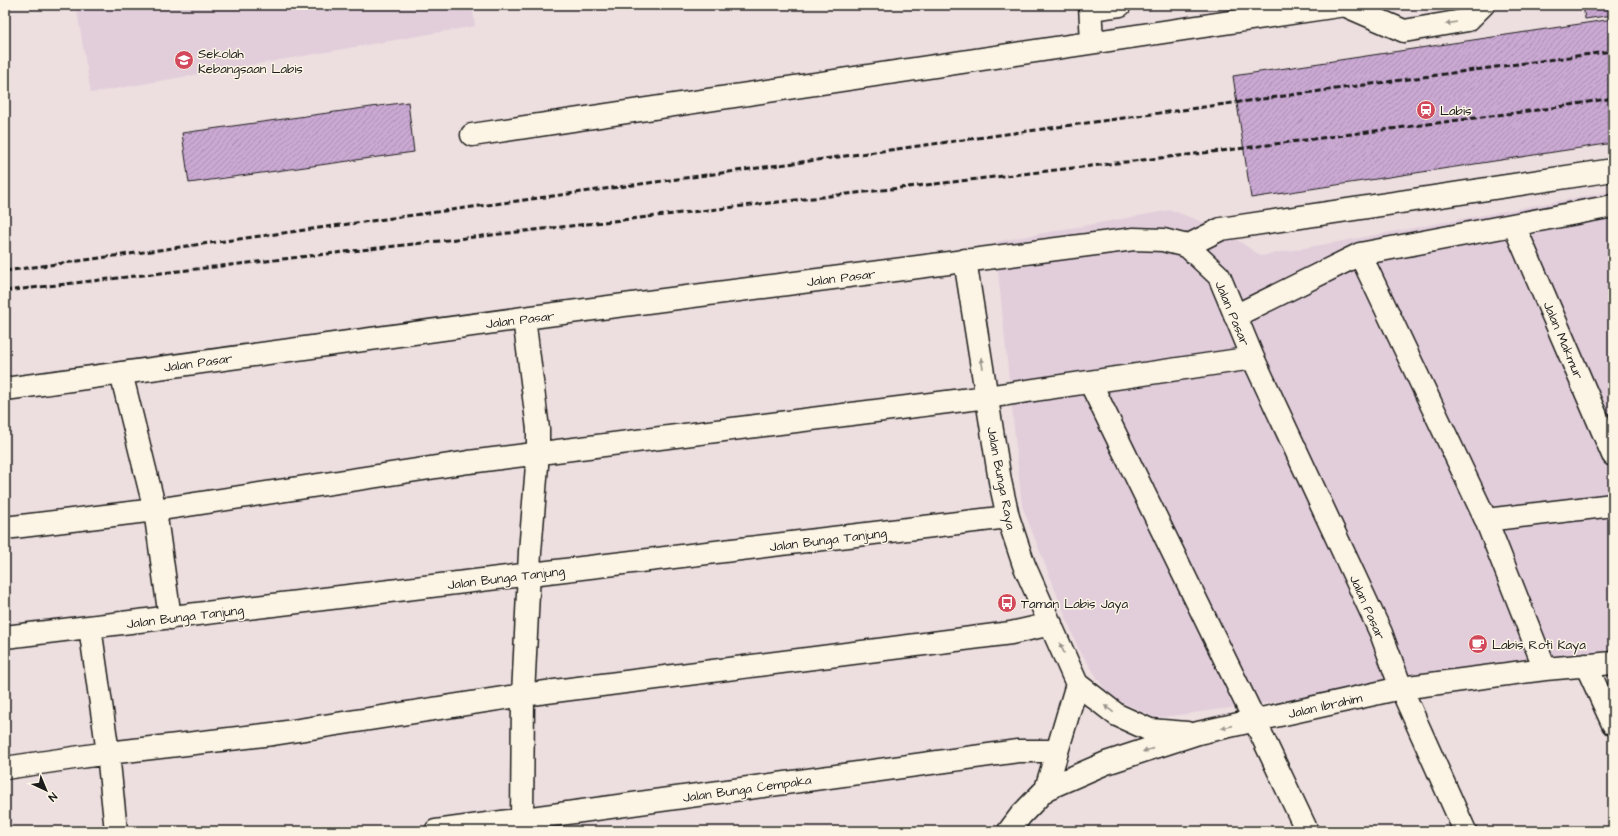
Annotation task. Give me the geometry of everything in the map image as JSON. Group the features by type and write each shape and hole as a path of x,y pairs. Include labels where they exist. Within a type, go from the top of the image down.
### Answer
{"street":[{"path":"1092,42 1091,7 1120,5"},
{"path":"472,135 1345,5 1404,31 1468,20 1483,5"},
{"path":"1187,246 1221,229 1613,170"},
{"path":"1235,316 1360,254 1613,206"},
{"name":"Jalan Makmur","path":"1514,224 1613,455"},
{"name":"Jalan Pasar","path":"5,389 524,318 1134,239 1163,240 1187,246 1219,276 1252,358 1377,625 1402,688 1465,831"},
{"path":"1360,254 1486,520 1545,669"},
{"name":"Jalan Bunga Raya","path":"965,260 1000,481 1008,517 1024,565 1077,684"},
{"path":"522,820 522,695 528,574 538,453 538,429 524,318"},
{"path":"5,528 155,510 538,453 987,397 1252,358"},
{"path":"121,373 155,510 170,618"},
{"path":"1090,382 1256,721 1308,831"},
{"path":"1486,520 1613,506"},
{"name":"Jalan Bunga Tanjung","path":"5,637 1008,517"},
{"path":"5,768 108,753 281,733 522,695 1012,633 1051,624"},
{"path":"90,627 108,753 116,831"},
{"name":"Jalan Ibrahim","path":"1046,789 1106,763 1198,734 1402,688 1545,669 1613,663"},
{"path":"1586,665 1613,724"},
{"path":"1009,831 1021,815 1046,789 1077,684 1117,715 1150,730 1198,734"},
{"name":"Jalan Bunga Cempaka","path":"436,831 1010,752 1058,751"}],"shaded area":[{"name":"Sekolah Kebangsaan Labis","path":"76,5 472,5 475,26 91,93"},
{"path":"1613,191 1613,656 1156,718 1109,696 1078,648 1022,506 995,242 1171,210 1221,229 1261,256"}],"building":[{"path":"1583,5 1613,5 1613,15 1585,19"},
{"name":"Labis","path":"1613,19 1613,143 1251,198 1233,76"},
{"path":"408,102 414,152 189,183 182,133"}],"railway":[{"path":"5,271 1613,51"},
{"path":"5,291 1221,151 1552,108 1613,98"}],"place":[{"name":"Sekolah Kebangsaan Labis","path":"184,60"},
{"name":"Labis","path":"1426,110"},
{"name":"Taman Labis Jaya","path":"1007,603"},
{"name":"Labis Roti Kaya","path":"1478,644"}]}
